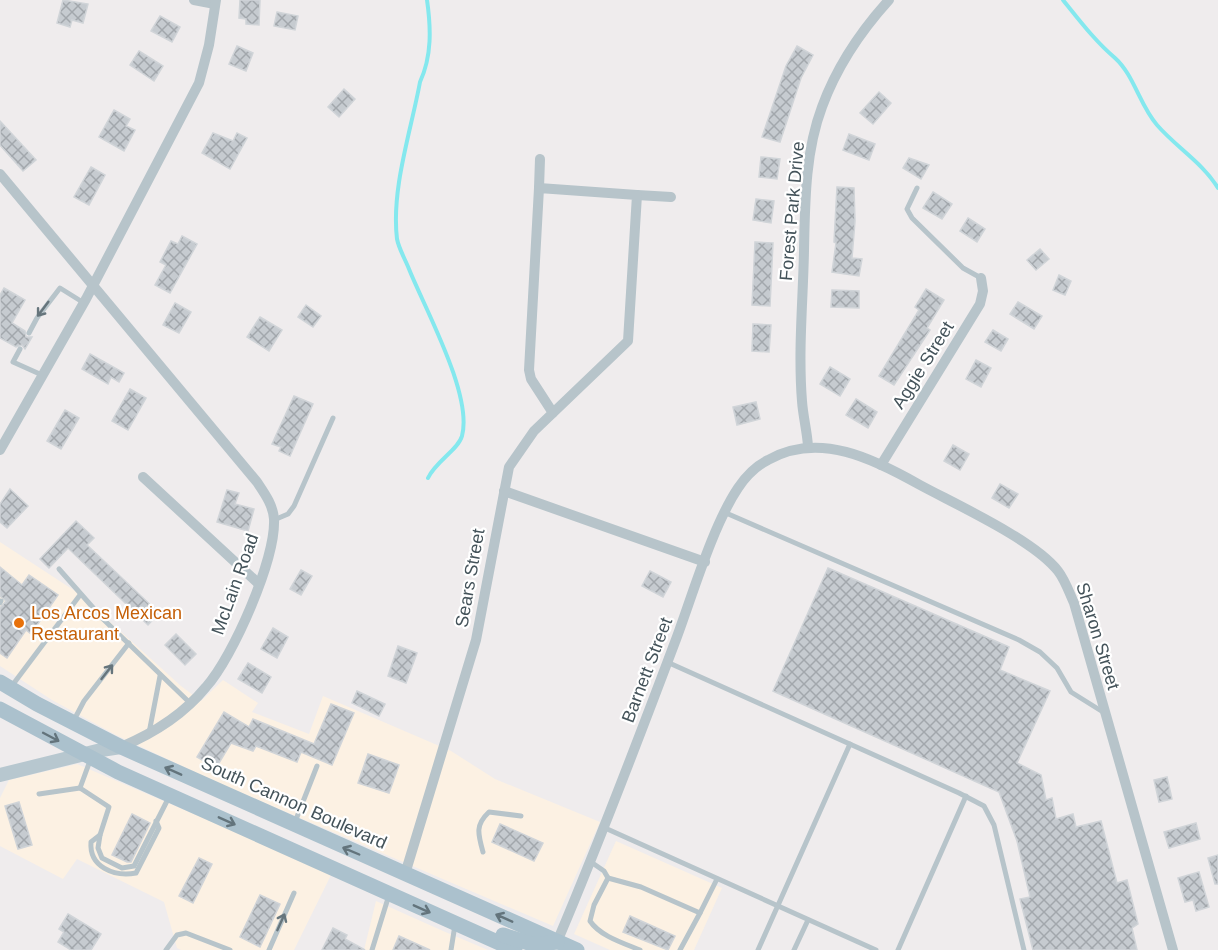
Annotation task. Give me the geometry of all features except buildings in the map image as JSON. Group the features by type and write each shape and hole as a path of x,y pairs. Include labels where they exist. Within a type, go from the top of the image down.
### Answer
{"main road":[{"name":"South Cannon Boulevard","path":"5,684 73,723 121,747 294,826 577,950"},
{"path":"0,709 87,756 169,795 515,950"},
{"path":"471,930 490,931 536,945 557,942"}],"street":[{"path":"0,450 84,303 199,83 209,45 215,2 194,0"},
{"name":"Forest Park Drive","path":"808,446 802,401 801,330 805,207 810,152 821,109 837,72 863,29 889,0"},
{"path":"540,159 529,370 531,379 553,414"},
{"name":"McLain Road","path":"0,174 257,482 272,508 274,520 259,584 234,644 207,687 190,703 149,736 121,747 0,775"},
{"path":"539,188 671,197"},
{"name":"Sears Street","path":"405,874 476,640 504,491 513,457 534,431 628,341 637,195"},
{"name":"Aggie Street","path":"881,465 980,304 983,291 981,278"},
{"name":"Sharon Street","path":"808,446 832,447 881,465 1035,549 1057,569 1074,603 1103,712 1173,950"},
{"name":"Barnett Street","path":"557,942 605,828 705,562 738,489 751,472 774,456 808,446"},
{"path":"143,477 259,584"},
{"path":"504,491 705,562"}],"lane":[{"path":"917,188 907,209 912,218 963,268 981,278"},
{"path":"29,333 37,318 60,288 84,303"},
{"path":"20,350 13,362 43,375"},
{"path":"274,520 288,514 294,506 333,418"},
{"path":"726,513 1019,640 1040,652 1057,668 1071,692 1103,712"},
{"path":"59,569 80,595 190,703"},
{"path":"5,684 26,666 80,595"},
{"path":"73,723 84,700 129,643"},
{"path":"667,662 984,806 994,825 1024,950"},
{"path":"149,736 160,676"},
{"path":"758,950 850,744"},
{"path":"81,788 87,756"},
{"path":"294,826 317,766"},
{"path":"39,794 81,788 108,807 98,848 102,858 122,868 134,866 169,795"},
{"path":"898,950 966,796"},
{"path":"483,852 477,831 481,819 489,812 521,816"},
{"path":"100,835 91,842 90,853 96,864 123,875 136,873 159,828 156,821"},
{"path":"605,828 876,950"},
{"path":"591,862 604,871 608,878 641,887 700,913"},
{"path":"608,878 594,905 590,921 594,927 609,936 639,950"},
{"path":"681,950 717,879"},
{"path":"269,950 294,893"},
{"path":"372,950 389,894"},
{"path":"794,950 808,920"},
{"path":"451,950 456,923"},
{"path":"166,950 177,935 186,933 230,950"}],"shaded area":[{"path":"0,542 78,593 181,686 201,701 223,680 258,703 252,712 309,734 323,696 451,751 495,779 600,822 553,926 216,782 116,735 52,700 0,666"},
{"path":"77,764 332,873 294,950 181,950 177,948 164,902 77,859 63,879 0,846 0,798 9,780"},
{"path":"616,841 722,888 694,950 610,950 574,934"},
{"path":"376,901 443,931 488,950 364,950"}],"waterway":[{"path":"427,0 430,31 429,52 420,82 399,180 397,239 446,352 461,398 464,419 460,441 428,478"},
{"path":"1063,0 1094,38 1122,65 1157,125 1205,171 1218,188"}],"place":[{"name":"Los Arcos Mexican Restaurant","path":"19,623"}]}
